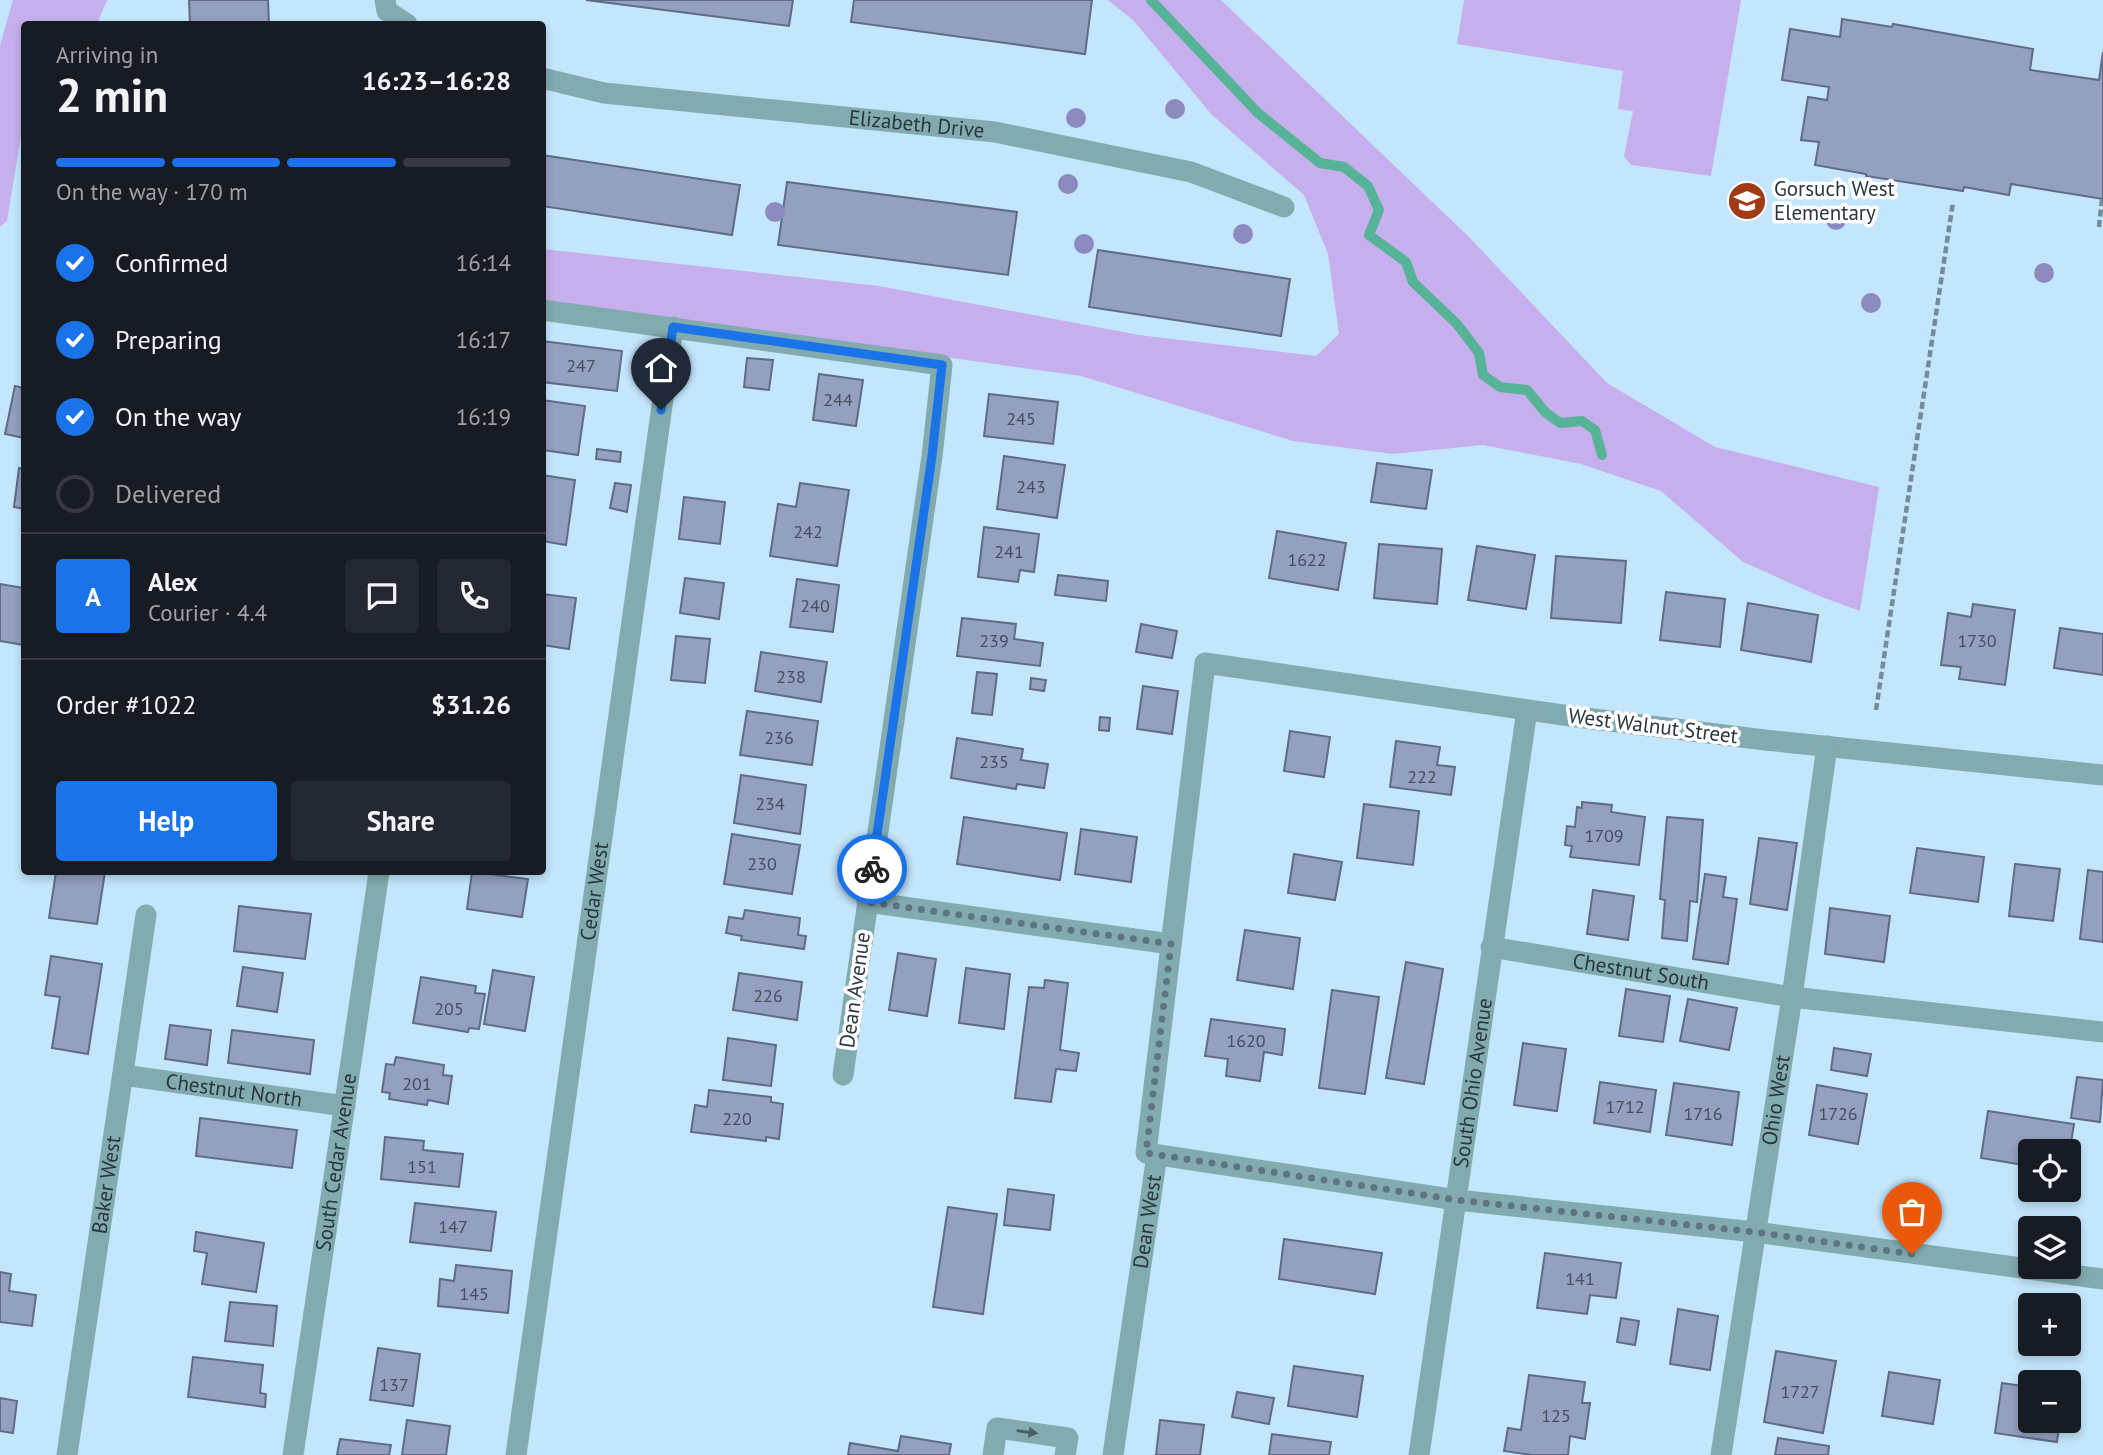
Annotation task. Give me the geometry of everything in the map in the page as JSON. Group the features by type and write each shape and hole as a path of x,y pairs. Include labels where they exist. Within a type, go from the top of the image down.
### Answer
{"street":[{"path":"385,0 387,11 402,21"},
{"name":"Elizabeth Drive","path":"546,79 604,93 995,132 1191,172 1283,207"},
{"path":"546,311 673,327"},
{"name":"Dean Avenue","path":"673,327 942,365 931,468 843,1075"},
{"name":"Cedar West","path":"516,1455 673,327"},
{"name":"West Walnut Street","path":"1205,663 1694,732 2103,775"},
{"name":"Dean West","path":"1113,1455 1157,1155 1146,1153 1205,663"},
{"name":"South Ohio Avenue","path":"1419,1455 1527,710"},
{"name":"Ohio West","path":"1721,1455 1792,997 1827,746"},
{"name":"South Cedar Avenue","path":"293,1455 379,875"},
{"path":"867,902 1171,944"},
{"name":"Baker West","path":"67,1455 146,915"},
{"name":"Chestnut South","path":"1492,947 1792,997 2103,1032"},
{"name":"Chestnut North","path":"123,1075 345,1106"},
{"path":"1157,1155 1457,1200 1755,1232 2103,1279"},
{"path":"993,1455 997,1428 1068,1438 1065,1455"}],"path":[{"path":"2099,227 2102,199"},
{"path":"1876,710 1953,202"}],"shaded area":[{"path":"13,0 107,0 98,21 21,21 21,135 7,221 0,227 0,45"},
{"path":"1108,0 1221,0 1468,236 1607,383 1715,447 1879,487 1860,611 1743,562 1661,491 1581,464 1483,445 1393,454 1293,441 1081,376 546,301 546,249 879,286 1139,335 1316,356 1339,334 1328,254 1304,195 1211,114 1134,21"},
{"path":"1464,0 1741,0 1711,176 1631,165 1624,156 1633,111 1618,109 1623,71 1457,44"}],"building":[{"path":"189,0 268,0 269,21 190,21"},
{"path":"586,0 793,0 789,26"},
{"path":"854,0 1092,0 1085,54 851,22"},
{"path":"1842,19 1892,27 1893,24 2033,49 2030,70 2099,80 2103,52 2103,199 2011,184 2009,195 1964,187 1963,191 1815,165 1819,142 1801,140 1808,97 1827,100 1829,87 1782,80 1790,29 1840,37"},
{"path":"546,156 740,185 732,235 546,207"},
{"path":"787,182 1017,212 1008,275 778,245"},
{"path":"1098,250 1290,279 1281,336 1089,307"},
{"path":"546,342 622,351 617,391 546,382"},
{"path":"747,358 773,360 769,390 744,387"},
{"path":"819,374 863,380 856,426 813,420"},
{"path":"15,386 21,387 21,437 5,434"},
{"path":"989,394 1058,402 1053,444 984,436"},
{"path":"546,401 585,406 578,455 546,451"},
{"path":"597,449 621,452 620,462 596,459"},
{"path":"1004,456 1065,465 1057,518 997,509"},
{"path":"1377,463 1432,470 1426,509 1371,502"},
{"path":"19,468 21,508 14,507"},
{"path":"546,476 575,480 566,545 546,542"},
{"path":"615,483 631,485 627,512 610,508"},
{"path":"800,483 849,490 837,566 770,556 778,504 796,507"},
{"path":"684,497 725,502 720,544 679,539"},
{"path":"984,527 1039,534 1034,572 1020,570 1018,582 978,577"},
{"path":"1277,531 1346,543 1338,590 1269,578"},
{"path":"1379,544 1442,549 1437,604 1374,598"},
{"path":"1477,546 1535,555 1526,609 1468,600"},
{"path":"1556,556 1626,561 1621,623 1551,618"},
{"path":"1058,575 1108,581 1106,601 1055,595"},
{"path":"685,578 724,583 719,619 680,613"},
{"path":"797,579 839,585 833,632 790,627"},
{"path":"0,584 21,588 21,644 0,641"},
{"path":"1666,592 1725,599 1720,647 1660,640"},
{"path":"546,594 576,598 569,649 546,646"},
{"path":"1748,603 1818,615 1811,662 1741,650"},
{"path":"1973,604 2015,610 2005,685 1959,679 1961,667 1941,665 1948,613 1971,617"},
{"path":"962,618 1016,624 1014,639 1043,643 1040,666 957,656"},
{"path":"1141,624 1177,631 1172,658 1136,652"},
{"path":"2060,628 2103,634 2103,675 2054,668"},
{"path":"676,636 710,639 705,683 671,680"},
{"path":"761,652 827,662 821,702 755,691"},
{"path":"977,672 997,674 992,715 972,713"},
{"path":"1031,678 1046,680 1044,691 1030,689"},
{"path":"1143,686 1178,691 1172,734 1137,729"},
{"path":"747,711 818,721 812,765 740,755"},
{"path":"1100,717 1110,718 1109,731 1099,730"},
{"path":"1290,731 1330,737 1324,777 1284,771"},
{"path":"957,738 1023,749 1021,760 1048,764 1044,788 1017,784 1016,789 951,778"},
{"path":"1396,741 1440,747 1437,765 1455,767 1451,795 1390,787"},
{"path":"741,775 806,785 800,834 734,823"},
{"path":"1582,802 1612,805 1611,812 1645,817 1639,865 1570,857 1572,846 1565,845 1567,826 1575,827 1577,807 1582,808"},
{"path":"1364,804 1419,811 1413,865 1357,858"},
{"path":"964,817 1067,833 1060,880 957,864"},
{"path":"1667,817 1703,820 1697,902 1690,901 1687,941 1662,938 1665,900 1660,899"},
{"path":"1081,829 1137,837 1131,882 1075,874"},
{"path":"732,834 800,845 792,894 724,884"},
{"path":"1759,838 1797,843 1787,910 1750,904"},
{"path":"1917,848 1984,857 1978,902 1910,893"},
{"path":"1294,854 1342,862 1335,900 1288,893"},
{"path":"2015,864 2060,869 2053,921 2009,916"},
{"path":"2088,870 2103,872 2103,942 2080,939"},
{"path":"1705,874 1726,877 1723,897 1737,899 1728,964 1693,959"},
{"path":"56,875 105,875 97,924 49,918"},
{"path":"472,875 528,879 522,917 467,909"},
{"path":"1593,890 1634,896 1628,940 1587,934"},
{"path":"239,906 311,914 305,959 234,951"},
{"path":"1830,908 1890,916 1884,962 1825,954"},
{"path":"745,910 800,918 798,935 806,936 804,949 741,940 742,936 726,933 729,917 743,919"},
{"path":"1245,930 1300,938 1293,989 1237,980"},
{"path":"898,953 936,959 927,1016 889,1010"},
{"path":"51,956 102,964 88,1054 52,1048 60,997 45,995"},
{"path":"1406,962 1443,969 1424,1084 1386,1078"},
{"path":"243,967 283,973 277,1012 237,1006"},
{"path":"966,968 1010,974 1004,1029 959,1023"},
{"path":"493,970 534,977 525,1031 484,1024"},
{"path":"739,973 802,982 797,1020 733,1010"},
{"path":"421,977 476,986 475,993 485,994 479,1029 469,1028 468,1032 413,1023"},
{"path":"1045,980 1068,983 1060,1050 1079,1053 1076,1071 1056,1069 1051,1102 1015,1098 1029,987 1044,988"},
{"path":"1626,989 1670,996 1663,1042 1619,1036"},
{"path":"1332,990 1379,997 1365,1094 1319,1088"},
{"path":"1688,999 1737,1008 1729,1050 1680,1041"},
{"path":"1211,1019 1285,1029 1282,1055 1264,1052 1260,1081 1226,1076 1228,1059 1205,1056"},
{"path":"170,1025 211,1030 207,1065 165,1059"},
{"path":"232,1030 314,1040 310,1074 228,1063"},
{"path":"728,1038 776,1045 771,1086 723,1080"},
{"path":"1523,1043 1566,1049 1557,1111 1514,1105"},
{"path":"1834,1048 1871,1054 1867,1076 1831,1070"},
{"path":"396,1057 444,1065 443,1075 452,1076 448,1104 428,1100 427,1105 389,1099 390,1093 382,1092 386,1064 394,1065"},
{"path":"2077,1077 2103,1080 2100,1122 2071,1118"},
{"path":"1600,1082 1656,1090 1650,1132 1594,1123"},
{"path":"1674,1083 1739,1092 1732,1145 1666,1135"},
{"path":"1817,1085 1867,1094 1858,1144 1809,1135"},
{"path":"709,1090 771,1097 771,1102 783,1104 779,1139 766,1137 766,1141 691,1132 695,1105 707,1107"},
{"path":"1988,1111 2074,1124 2072,1139 2018,1139 2018,1164 1981,1158"},
{"path":"200,1118 297,1130 292,1168 196,1156"},
{"path":"385,1137 424,1141 423,1150 463,1154 459,1187 381,1179"},
{"path":"1008,1189 1054,1195 1050,1230 1004,1225"},
{"path":"415,1203 496,1212 491,1251 410,1242"},
{"path":"948,1207 997,1214 983,1314 933,1307"},
{"path":"196,1232 264,1243 256,1292 202,1284 207,1253 194,1251"},
{"path":"1284,1239 1382,1253 1375,1294 1279,1279"},
{"path":"1545,1253 1621,1263 1616,1298 1590,1295 1587,1314 1537,1308"},
{"path":"456,1265 512,1271 508,1313 438,1306 440,1279 454,1281"},
{"path":"0,1272 11,1274 9,1291 36,1295 32,1326 0,1322"},
{"path":"230,1302 277,1306 273,1346 225,1341"},
{"path":"1678,1309 1718,1316 1710,1370 1670,1364"},
{"path":"1621,1318 1639,1321 1635,1345 1617,1342"},
{"path":"378,1348 420,1354 413,1406 370,1400"},
{"path":"1776,1351 1836,1361 1823,1433 1764,1422"},
{"path":"193,1357 263,1365 260,1393 266,1394 265,1407 188,1397"},
{"path":"1294,1366 1363,1376 1357,1417 1288,1406"},
{"path":"1889,1372 1940,1380 1933,1424 1882,1416"},
{"path":"1529,1375 1585,1382 1582,1403 1590,1403 1585,1439 1570,1436 1568,1455 1532,1455 1504,1451 1508,1428 1521,1430"},
{"path":"2002,1383 2018,1385 2018,1433 2058,1433 2057,1442 1995,1433"},
{"path":"1237,1392 1274,1398 1269,1424 1232,1417"},
{"path":"0,1398 17,1401 13,1433 0,1431"},
{"path":"407,1420 450,1426 446,1455 402,1455"},
{"path":"1160,1420 1204,1425 1200,1455 1156,1455"},
{"path":"1272,1434 1331,1442 1329,1455 1269,1455"},
{"path":"901,1436 951,1444 949,1455 848,1455 850,1443 898,1451"},
{"path":"1778,1438 1829,1446 1828,1455 1775,1455"},
{"path":"340,1439 391,1445 389,1455 337,1455"}],"waterway":[{"path":"1151,0 1258,113 1320,163 1344,167 1368,186 1379,210 1369,235 1406,262 1413,282 1457,324 1479,353 1483,375 1500,387 1527,390 1545,412 1560,423 1582,421 1595,430 1602,455"}],"way so far":[{"path":"872,869 867,902 1171,944 1146,1153 1457,1200 1755,1232 1912,1254"}],"place":[{"name":"Gorsuch West Elementary","path":"1747,201"}],"route":[{"path":"661,410 673,327 942,365 932,456 872,869"}]}
